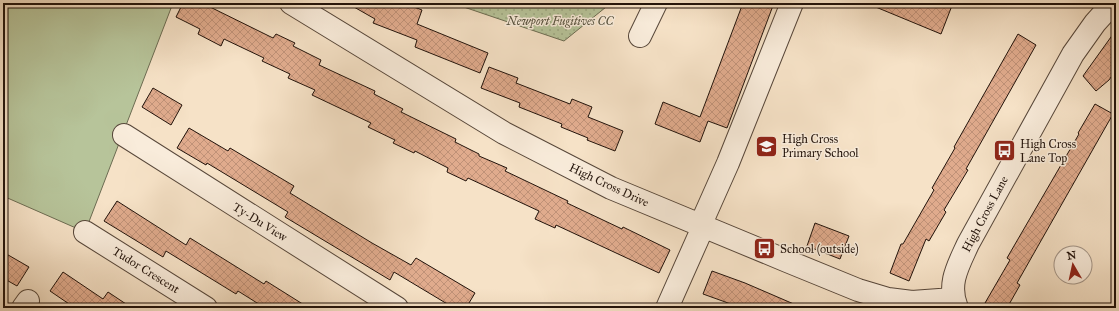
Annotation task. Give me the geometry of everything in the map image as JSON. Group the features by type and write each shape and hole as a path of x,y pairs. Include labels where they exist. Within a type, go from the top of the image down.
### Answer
{"street":[{"name":"High Cross Drive","path":"291,3 504,133 611,188 858,290 888,300 955,303"},
{"path":"640,36 656,3"},
{"path":"667,308 728,163 792,3"},
{"name":"High Cross Lane","path":"955,303 954,275 968,244 1073,54 1095,23 1113,3"},
{"name":"Ty-Du View","path":"124,135 397,308"},
{"name":"Tudor Crescent","path":"85,232 206,308"}],"green space":[{"path":"3,3 173,3 85,232 3,196"},
{"name":"Newport Fugitives CC","path":"452,3 611,3 564,41"}],"building":[{"path":"183,3 202,3 273,38 276,34 295,43 293,46 321,60 319,65 375,91 374,94 403,109 401,112 456,139 455,142 479,154 479,156 507,168 505,171 568,201 567,203 622,229 623,227 670,250 659,273 556,225 555,228 535,219 539,211 468,178 466,181 447,172 448,168 415,151 414,153 393,143 395,140 368,127 371,123 312,95 315,90 288,78 290,74 262,61 264,58 224,39 221,46 198,34 200,29 176,17"},
{"path":"347,3 404,3 422,10 417,24 488,53 480,73 415,47 417,40 373,23 375,19"},
{"path":"743,3 774,3 727,128 708,121 700,142 655,124 663,102 700,117"},
{"path":"866,3 953,3 941,34"},
{"path":"1116,30 1116,70 1109,80 1096,91 1083,76"},
{"path":"1018,34 1036,45 966,169 968,170 944,210 946,212 929,241 926,239 909,281 890,273 901,244 903,244 934,190 932,188 955,148 954,147"},
{"path":"489,67 518,78 516,83 570,104 572,99 592,107 588,117 623,131 615,151 587,140 588,138 561,127 562,124 519,107 520,103 481,88"},
{"path":"153,88 182,105 171,125 142,107"},
{"path":"1095,104 1113,114 1017,283 1020,285 1007,308 993,308 985,303 1010,260 1007,258"},
{"path":"189,128 228,151 230,148 294,186 290,193 372,243 411,265 416,258 475,293 466,308 454,308 394,272 390,280 285,217 288,212 207,163 206,165 177,148"},
{"path":"117,201 186,245 190,238 264,284 266,281 309,308 265,308 238,291 236,294 166,251 163,257 104,221"},
{"path":"815,223 849,236 840,259 807,246"},
{"path":"3,252 29,267 17,286 3,278"},
{"path":"712,271 745,283 803,308 742,308 703,294"},
{"path":"63,272 103,299 108,292 132,308 75,308 50,291"}],"place":[{"name":"High Cross Primary School","path":"766,146"},
{"name":"High Cross Lane Top","path":"1004,151"},
{"name":"School (outside)","path":"765,249"}]}
